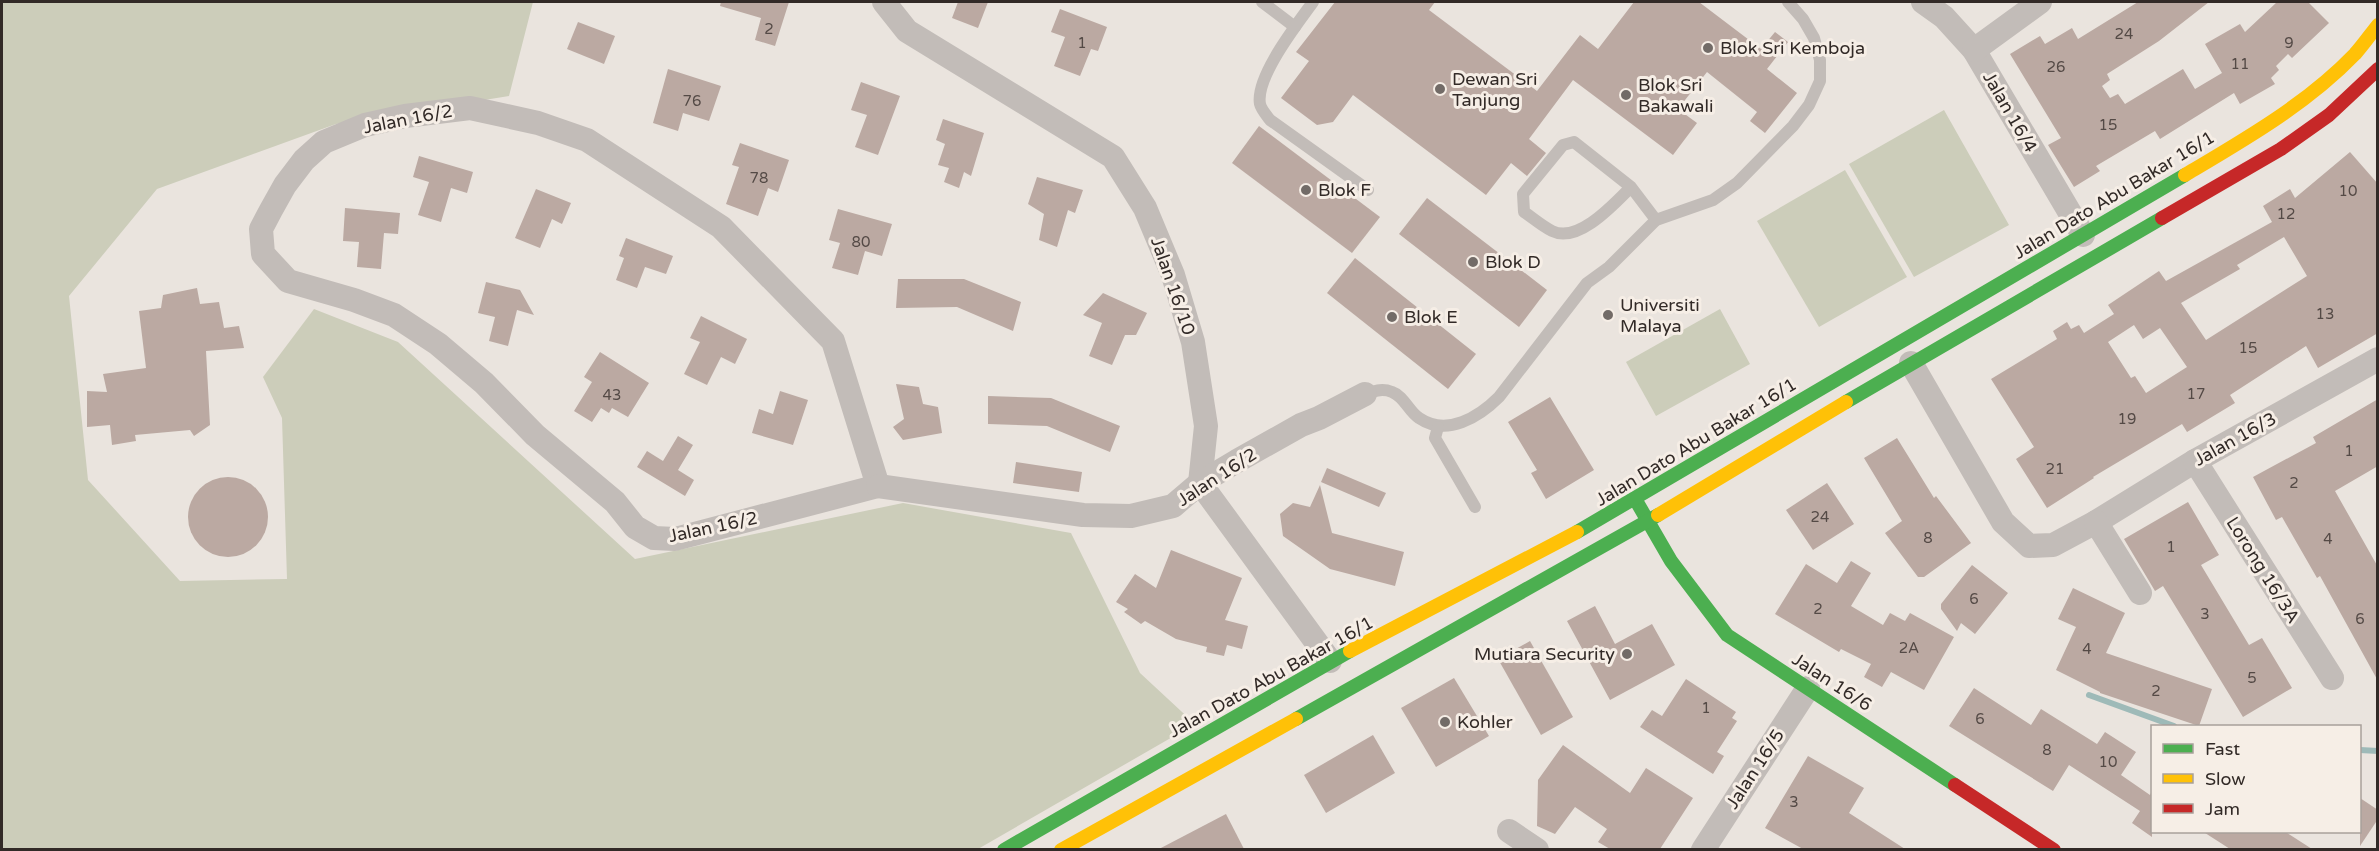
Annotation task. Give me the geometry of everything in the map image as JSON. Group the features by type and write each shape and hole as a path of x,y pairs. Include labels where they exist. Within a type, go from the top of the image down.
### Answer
{"main road":[{"name":"Jalan Dato Abu Bakar 16/1","path":"1004,849 1330,662 1527,560 1635,500 2279,117 2355,54 2378,25"},
{"path":"1061,849 1648,522 1911,363 2281,148 2329,115 2378,69"},
{"name":"Jalan 16/6","path":"1635,500 1671,561 1727,635 2054,849"}],"street":[{"name":"Jalan 16/10","path":"884,2 907,31 1113,157 1145,208 1173,275 1193,342 1206,426 1200,483"},
{"name":"Jalan 16/4","path":"1923,2 1944,17 1974,50 2082,235"},
{"path":"1974,50 2040,2"},
{"name":"Jalan 16/2","path":"878,486 833,340 721,227 587,140 538,123 470,108 405,116 365,125 324,142 304,160 285,185 261,229 263,254 288,281 354,300 394,315 438,344 483,383 535,435 615,502 635,527 654,538 675,539 878,486 1083,515 1131,516 1173,506 1200,483 1301,425 1365,394"},
{"name":"Jalan 16/3","path":"1911,363 2003,522 2030,546 2053,545 2096,522 2195,461 2378,359"},
{"name":"Lorong 16/3A","path":"2195,461 2332,678"},
{"path":"1200,483 1330,662"},
{"path":"2096,522 2140,593"},
{"name":"Jalan 16/5","path":"1703,849 1808,688"},
{"path":"1509,831 1537,849"}],"lane":[{"path":"1262,2 1295,27"},
{"path":"1313,2 1295,27 1261,87 1260,105 1270,120 1368,190"},
{"path":"1365,394 1380,389 1395,392 1419,418 1438,427 1468,421 1484,411 1526,363 1587,283 1609,267 1656,220 1713,200 1737,183 1793,126 1809,105 1820,81 1820,60 1814,38 1803,19 1788,2"},
{"path":"1631,187 1607,210 1586,226 1570,234 1554,232 1524,212 1523,194 1563,145 1574,142 1631,187 1656,220"},
{"path":"1438,427 1435,438 1475,507"}],"green space":[{"path":"2,2 533,2 509,96 336,124 157,189 69,296 88,480 180,581 287,579 282,418 263,377 314,309 398,342 635,559 903,503 1071,533 1140,673 1195,724 978,849 2,850"},
{"path":"1944,110 2009,225 1914,277 1849,164"},
{"path":"1845,170 1907,277 1819,327 1757,221"},
{"path":"1720,309 1750,364 1656,416 1626,362"}],"building":[{"path":"721,2 789,2 775,46 755,40 761,18 720,6"},
{"path":"958,2 988,2 978,28 952,18"},
{"path":"1335,2 1435,2 1429,10 1537,91 1580,35 1598,49 1634,2 1699,2 1761,49 1775,32 1788,42 1767,69 1797,93 1765,133 1750,121 1757,112 1707,72 1678,109 1697,123 1673,155 1573,80 1529,139 1546,153 1527,176 1511,163 1486,195 1353,95 1333,122 1317,125 1281,98 1309,61 1296,52"},
{"path":"2138,2 2209,2 2159,41 2107,74 2110,80 2102,86 2110,98 2118,94 2125,104 2183,69 2195,89 2222,73 2205,44 2240,24 2245,32 2277,2 2308,2 2329,23 2292,58 2288,54 2276,66 2279,70 2271,78 2275,84 2240,104 2234,93 2160,139 2155,131 2096,166 2100,171 2074,187 2048,145 2061,138 2010,54 2040,36 2045,44 2072,28 2078,39"},
{"path":"1060,9 1107,27 1098,51 1091,49 1080,76 1054,66 1065,37 1051,32"},
{"path":"578,22 615,36 604,64 567,49"},
{"path":"668,69 721,86 709,121 683,113 678,131 653,123"},
{"path":"861,82 900,96 878,155 855,147 867,115 851,110"},
{"path":"943,119 984,133 971,176 964,172 959,188 944,182 949,168 938,165 945,144 936,140"},
{"name":"Blok F","path":"1259,126 1380,217 1352,253 1232,163"},
{"path":"740,143 789,160 778,192 768,188 758,216 726,204 739,167 732,165"},
{"path":"2350,152 2378,184 2378,333 2318,368 2306,346 2230,395 2235,403 2187,432 2182,424 2093,477 2047,508 2016,459 2034,447 1991,379 2057,339 2053,331 2067,322 2071,329 2079,325 2084,333 2114,314 2108,305 2159,271 2166,281 2272,222 2263,206 2290,189 2295,198","holes":["2284,237 2307,276 2206,340 2181,303 2240,269 2237,265","2134,325 2143,339 2160,328 2187,367 2146,393 2135,376 2131,378 2108,342"]},
{"path":"419,156 473,172 467,193 451,188 441,222 418,215 429,182 413,177"},
{"path":"1037,177 1083,190 1075,213 1068,210 1057,247 1039,240 1044,214 1028,204"},
{"path":"536,189 571,203 562,224 552,219 540,248 515,238"},
{"name":"Blok D","path":"1427,198 1547,290 1519,327 1399,234"},
{"path":"345,208 400,213 398,234 384,233 381,269 357,267 359,242 343,241"},
{"path":"838,209 892,224 882,256 865,251 858,275 832,268 840,243 829,240"},
{"path":"626,238 673,256 666,274 645,267 637,288 616,280 624,258 619,256"},
{"name":"Blok E","path":"1355,258 1476,354 1448,389 1327,293"},
{"path":"898,279 964,279 1021,302 1013,331 957,307 896,308"},
{"path":"486,282 520,290 534,315 517,310 508,346 489,341 495,317 478,313"},
{"path":"197,288 200,304 219,302 224,328 239,326 244,348 206,351 210,425 194,436 190,430 135,435 136,441 112,445 110,425 87,427 87,391 107,392 103,374 146,368 139,311 161,308 163,295"},
{"path":"1103,293 1147,313 1136,335 1125,335 1112,365 1089,356 1102,323 1083,315"},
{"path":"701,316 747,339 735,364 721,357 707,385 684,374 700,342 690,338"},
{"path":"600,352 649,383 628,417 612,408 609,413 601,408 592,422 574,411 592,382 584,377"},
{"path":"896,384 919,387 923,404 938,407 942,433 903,440 893,427 904,419"},
{"path":"780,391 808,400 793,445 752,433 759,409 773,414"},
{"path":"988,396 1051,398 1120,426 1110,452 1047,426 988,424"},
{"path":"1550,397 1594,470 1546,499 1531,473 1537,470 1508,422"},
{"path":"2378,399 2378,466 2335,491 2378,567 2378,681 2320,576 2317,578 2282,517 2276,520 2253,477 2316,443 2313,437"},
{"path":"678,436 693,445 678,470 694,480 685,496 637,467 647,451 663,461"},
{"path":"1897,438 1934,498 1936,496 1971,543 1924,577 1918,577 1885,533 1902,521 1864,458"},
{"path":"1016,462 1082,472 1079,492 1013,483"},
{"path":"1327,468 1386,493 1379,507 1321,482"},
{"path":"228,477 243,480 256,489 265,502 268,517 265,532 256,545 243,554 228,557 213,554 200,545 191,532 188,517 191,502 200,489 213,480"},
{"path":"1827,483 1854,524 1813,550 1786,510"},
{"path":"1320,485 1332,533 1404,552 1395,586 1330,569 1283,536 1280,514 1293,503 1310,507"},
{"path":"2188,502 2219,555 2201,565 2249,645 2262,638 2292,688 2243,717 2163,586 2155,591 2124,539"},
{"path":"1171,550 1242,578 1225,620 1248,626 1242,649 1227,645 1224,656 1206,652 1207,647 1176,639 1145,621 1141,624 1124,612 1128,609 1116,602 1135,574 1156,588"},
{"path":"1851,561 1871,573 1851,606 1883,625 1890,613 1905,621 1910,613 1954,637 1924,690 1891,672 1882,687 1864,677 1871,664 1841,649 1839,652 1775,614 1806,564 1837,583"},
{"path":"1972,565 2008,593 1975,634 1961,623 1957,631 1941,609 1941,604"},
{"path":"2073,588 2125,613 2106,653 2212,689 2199,725 2100,693 2056,670 2076,627 2058,619"},
{"name":"Mutiara Security","path":"1595,606 1615,644 1652,624 1675,665 1610,700 1567,621"},
{"path":"1530,641 1573,717 1541,735 1498,659"},
{"name":"Kohler","path":"1454,678 1489,736 1436,767 1401,708"},
{"path":"1686,679 1736,712 1732,718 1737,721 1717,752 1724,756 1713,774 1640,727 1652,710 1662,716"},
{"path":"1974,688 2031,725 2041,709 2097,744 2105,732 2136,752 2121,775 2150,795 2151,793 2152,837 2132,823 2140,811 2069,765 2053,791 1949,726"},
{"path":"1373,735 1395,773 1326,813 1304,775"},
{"path":"1563,745 1630,793 1646,768 1693,798 1660,849 1610,849 1598,842 1607,829 1575,807 1555,834 1537,826 1538,780"},
{"path":"1808,756 1864,788 1849,813 1905,849 1803,849 1765,828"},
{"path":"2361,799 2378,810 2378,819 2360,846"},
{"path":"1226,814 1244,849 1159,849"},
{"path":"2205,833 2287,833 2312,849 2230,849"}],"waterway":[{"path":"2089,695 2171,725"},
{"path":"2361,750 2378,751"}],"traffic: fast":[{"path":"1577,532 2185,175"},
{"path":"1846,402 2162,218"},
{"path":"1638,504 1671,561 1727,635 1955,785"},
{"path":"1296,719 1658,515"},
{"path":"1004,850 1350,651"}],"traffic: slow":[{"path":"2185,175 2296,105 2355,54 2378,25"},
{"path":"1658,515 1846,402"},
{"path":"1350,651 1577,532"},
{"path":"1061,850 1296,719"}],"traffic: jam":[{"path":"2162,218 2281,149 2329,115 2378,69"},
{"path":"1955,785 2054,850"}],"place":[{"name":"Blok Sri Kemboja","path":"1708,48"},
{"name":"Dewan Sri Tanjung","path":"1440,89"},
{"name":"Blok Sri Bakawali","path":"1626,95"},
{"name":"Blok F","path":"1306,190"},
{"name":"Blok D","path":"1473,262"},
{"name":"Universiti Malaya","path":"1608,315"},
{"name":"Blok E","path":"1392,317"},
{"name":"Mutiara Security","path":"1627,654"},
{"name":"Kohler","path":"1445,722"}]}
